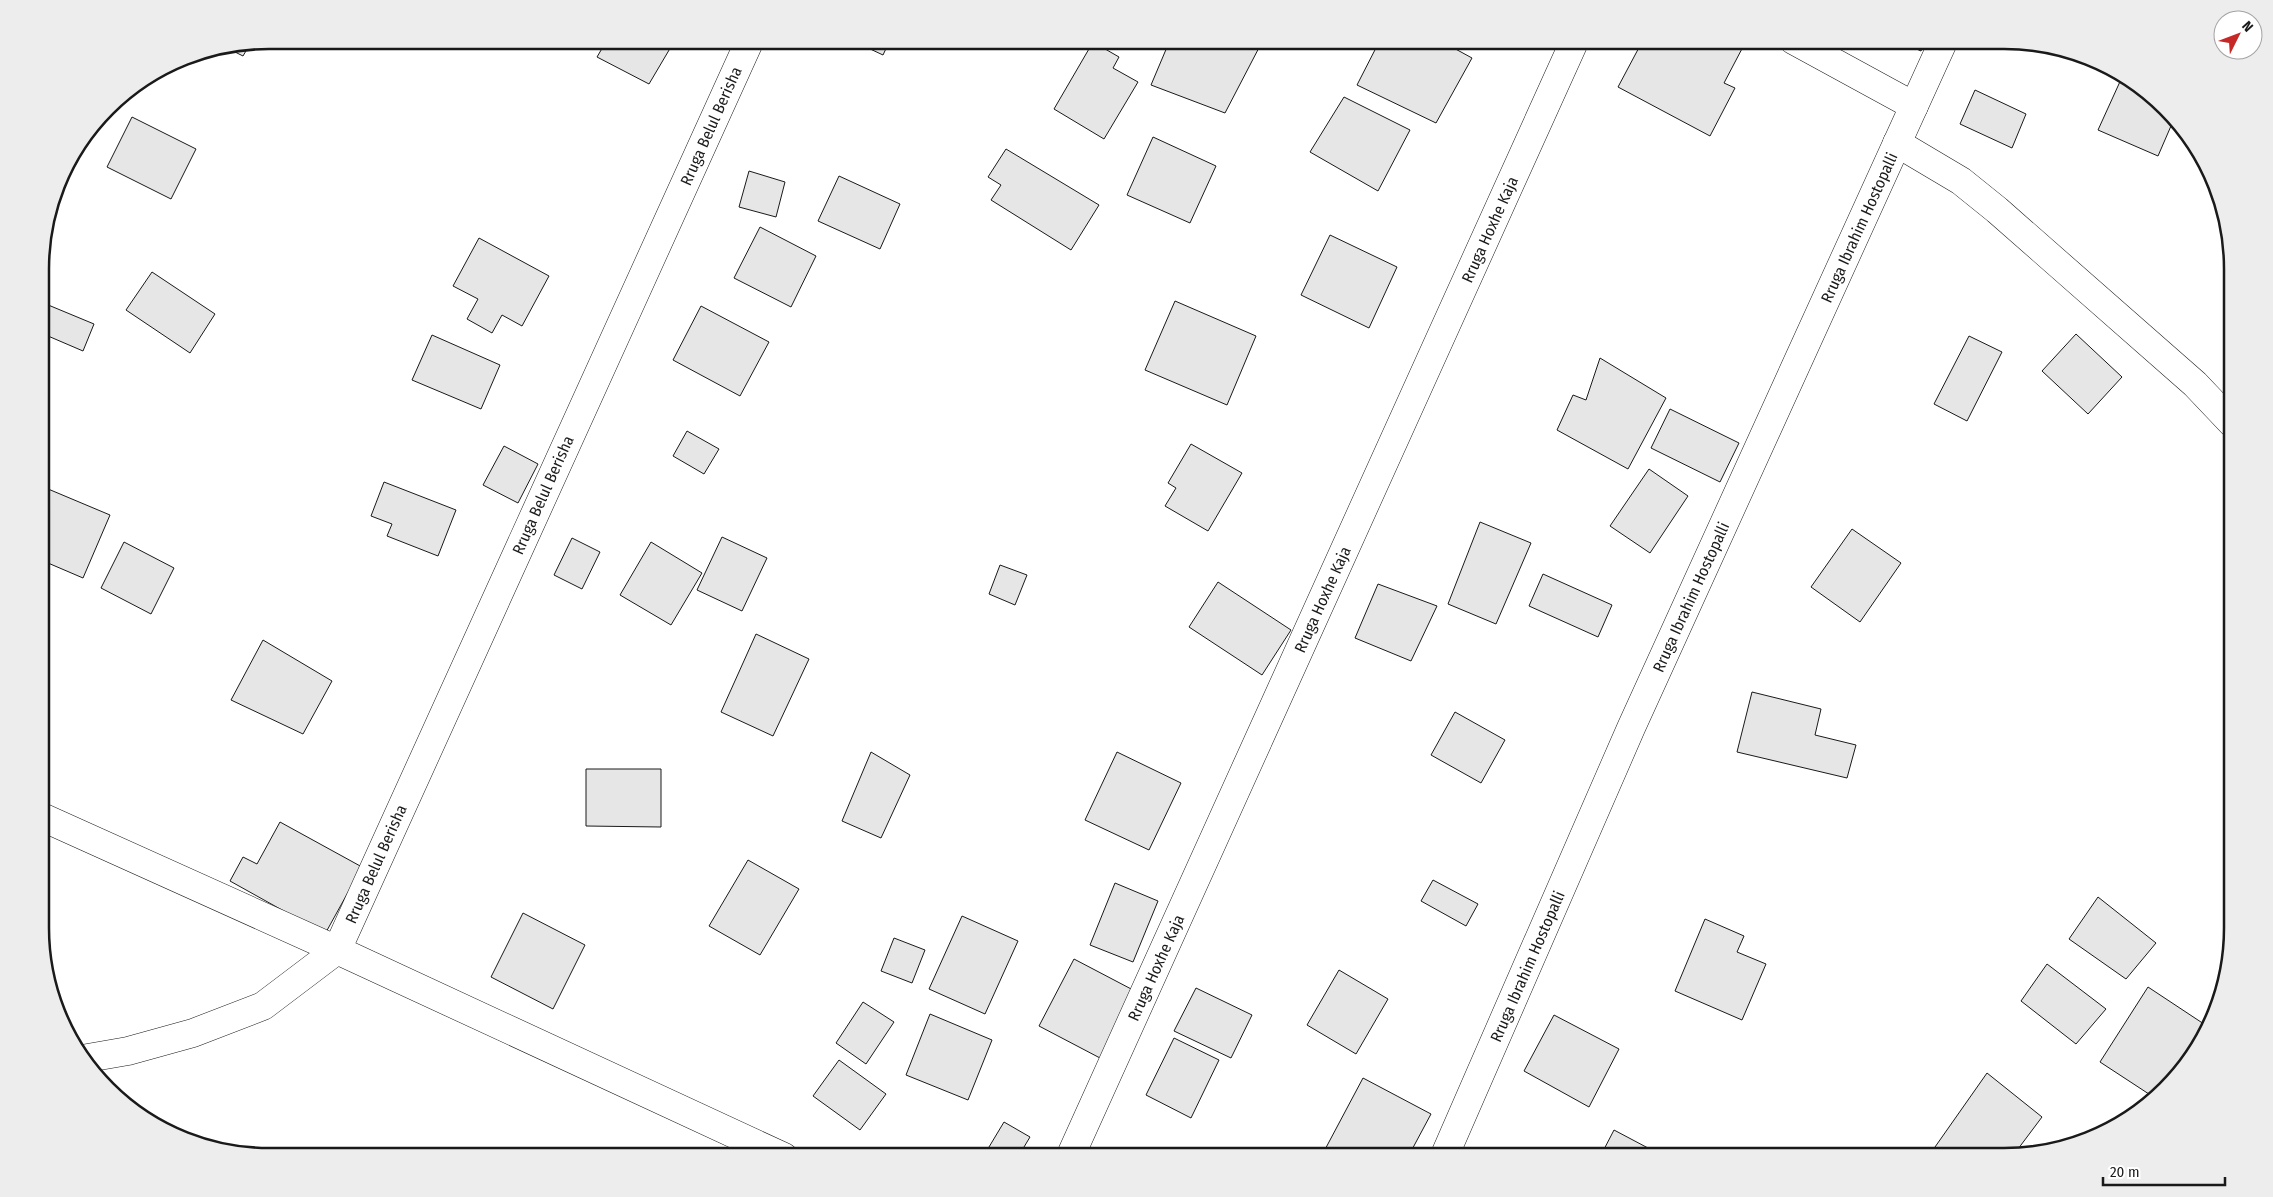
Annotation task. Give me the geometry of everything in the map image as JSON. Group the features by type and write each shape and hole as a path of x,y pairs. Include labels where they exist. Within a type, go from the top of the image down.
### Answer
{"street":[{"name":"Rruga Belul Berisha","path":"337,950 746,49"},
{"name":"Rruga Hoxhe Kaja","path":"1074,1148 1571,49"},
{"path":"1810,49 1914,106"},
{"name":"Rruga Ibrahim Hostopalli","path":"1448,1148 1631,728 1940,49"},
{"path":"1897,143 1961,180 2195,384 2224,415"},
{"path":"49,820 337,950 765,1148"},
{"path":"91,1057 128,1051 193,1033 263,1006 337,950"}],"building":[{"path":"602,49 670,49 649,84 597,57"},
{"path":"870,49 886,49 883,55"},
{"path":"1089,49 1105,49 1119,57 1113,68 1138,82 1104,139 1054,109"},
{"path":"1166,49 1258,49 1225,113 1151,85"},
{"path":"1375,49 1456,49 1472,58 1436,123 1357,85"},
{"path":"1638,49 1742,49 1724,83 1735,88 1710,136 1618,87"},
{"path":"246,50 243,56 235,52"},
{"path":"2120,82 2149,103 2171,125 2158,156 2098,130"},
{"path":"1975,90 2026,114 2012,148 1960,124"},
{"path":"1344,97 1410,130 1378,191 1310,152"},
{"path":"132,117 196,149 171,199 107,167"},
{"path":"1153,137 1216,166 1190,223 1127,195"},
{"path":"1006,149 1099,205 1071,250 991,200 1001,185 988,177"},
{"path":"749,171 785,182 776,217 739,207"},
{"path":"839,176 900,204 880,249 818,221"},
{"path":"760,227 816,256 791,307 734,278"},
{"path":"1330,235 1397,267 1369,328 1301,295"},
{"path":"479,238 549,276 522,326 502,315 492,333 467,319 478,299 453,286"},
{"path":"152,272 215,314 190,353 126,310"},
{"path":"1175,301 1256,336 1227,405 1145,370"},
{"path":"49,305 94,324 83,351 49,336"},
{"path":"701,306 769,342 740,396 673,360"},
{"path":"2076,334 2122,377 2088,414 2042,371"},
{"path":"432,335 500,365 481,409 412,380"},
{"path":"1969,336 2002,352 1967,421 1934,404"},
{"path":"1600,358 1666,398 1628,469 1557,430 1573,395 1586,400"},
{"path":"1670,409 1739,443 1720,482 1651,448"},
{"path":"687,431 719,449 704,474 673,456"},
{"path":"1191,444 1242,473 1208,531 1165,506 1176,488 1168,483"},
{"path":"504,446 538,464 518,503 483,485"},
{"path":"1649,469 1688,496 1650,553 1610,526"},
{"path":"384,482 456,510 438,556 387,536 392,524 371,516"},
{"path":"49,489 110,515 83,578 49,563"},
{"path":"1480,522 1531,543 1496,624 1448,604"},
{"path":"1852,529 1901,563 1860,622 1811,587"},
{"path":"722,537 767,558 742,611 697,590"},
{"path":"572,538 600,552 582,589 554,575"},
{"path":"124,542 174,568 151,614 101,588"},
{"path":"651,542 702,573 671,625 620,595"},
{"path":"1000,565 1027,575 1015,605 989,594"},
{"path":"1543,574 1612,605 1598,637 1529,606"},
{"path":"1218,582 1291,630 1262,675 1189,627"},
{"path":"1378,584 1437,606 1411,661 1355,638"},
{"path":"756,634 809,659 773,736 721,712"},
{"path":"263,640 332,681 303,734 231,700"},
{"path":"1752,692 1821,709 1815,735 1856,745 1847,778 1737,752"},
{"path":"1455,712 1505,740 1481,783 1431,755"},
{"path":"871,752 910,775 881,838 842,821"},
{"path":"1117,752 1181,783 1149,850 1085,820"},
{"path":"586,769 661,769 661,827 586,826"},
{"path":"280,822 362,867 325,934 230,881 243,857 257,864"},
{"path":"748,860 799,889 760,955 709,926"},
{"path":"1433,880 1478,904 1466,926 1421,901"},
{"path":"1115,883 1158,901 1133,962 1090,945"},
{"path":"2098,897 2156,943 2126,979 2069,939"},
{"path":"523,913 585,945 553,1009 491,977"},
{"path":"962,916 1018,941 985,1014 929,989"},
{"path":"1705,919 1744,936 1737,952 1766,964 1742,1020 1675,991"},
{"path":"894,938 925,950 912,983 881,971"},
{"path":"1074,959 1135,991 1100,1058 1039,1026"},
{"path":"2047,964 2106,1009 2076,1044 2021,1001"},
{"path":"1339,970 1388,999 1356,1054 1307,1025"},
{"path":"2148,987 2203,1023 2179,1062 2149,1094 2100,1062"},
{"path":"1196,988 1252,1015 1231,1058 1174,1031"},
{"path":"863,1002 894,1022 866,1064 836,1043"},
{"path":"930,1014 992,1040 968,1100 906,1075"},
{"path":"1554,1015 1619,1049 1589,1107 1524,1071"},
{"path":"1174,1038 1219,1060 1191,1118 1146,1095"},
{"path":"839,1060 886,1094 860,1130 813,1096"},
{"path":"1987,1073 2042,1117 2019,1148 1935,1147"},
{"path":"1363,1078 1431,1114 1413,1148 1326,1148"},
{"path":"1004,1122 1030,1137 1023,1148 988,1148"},
{"path":"1614,1130 1648,1148 1605,1148"}]}
